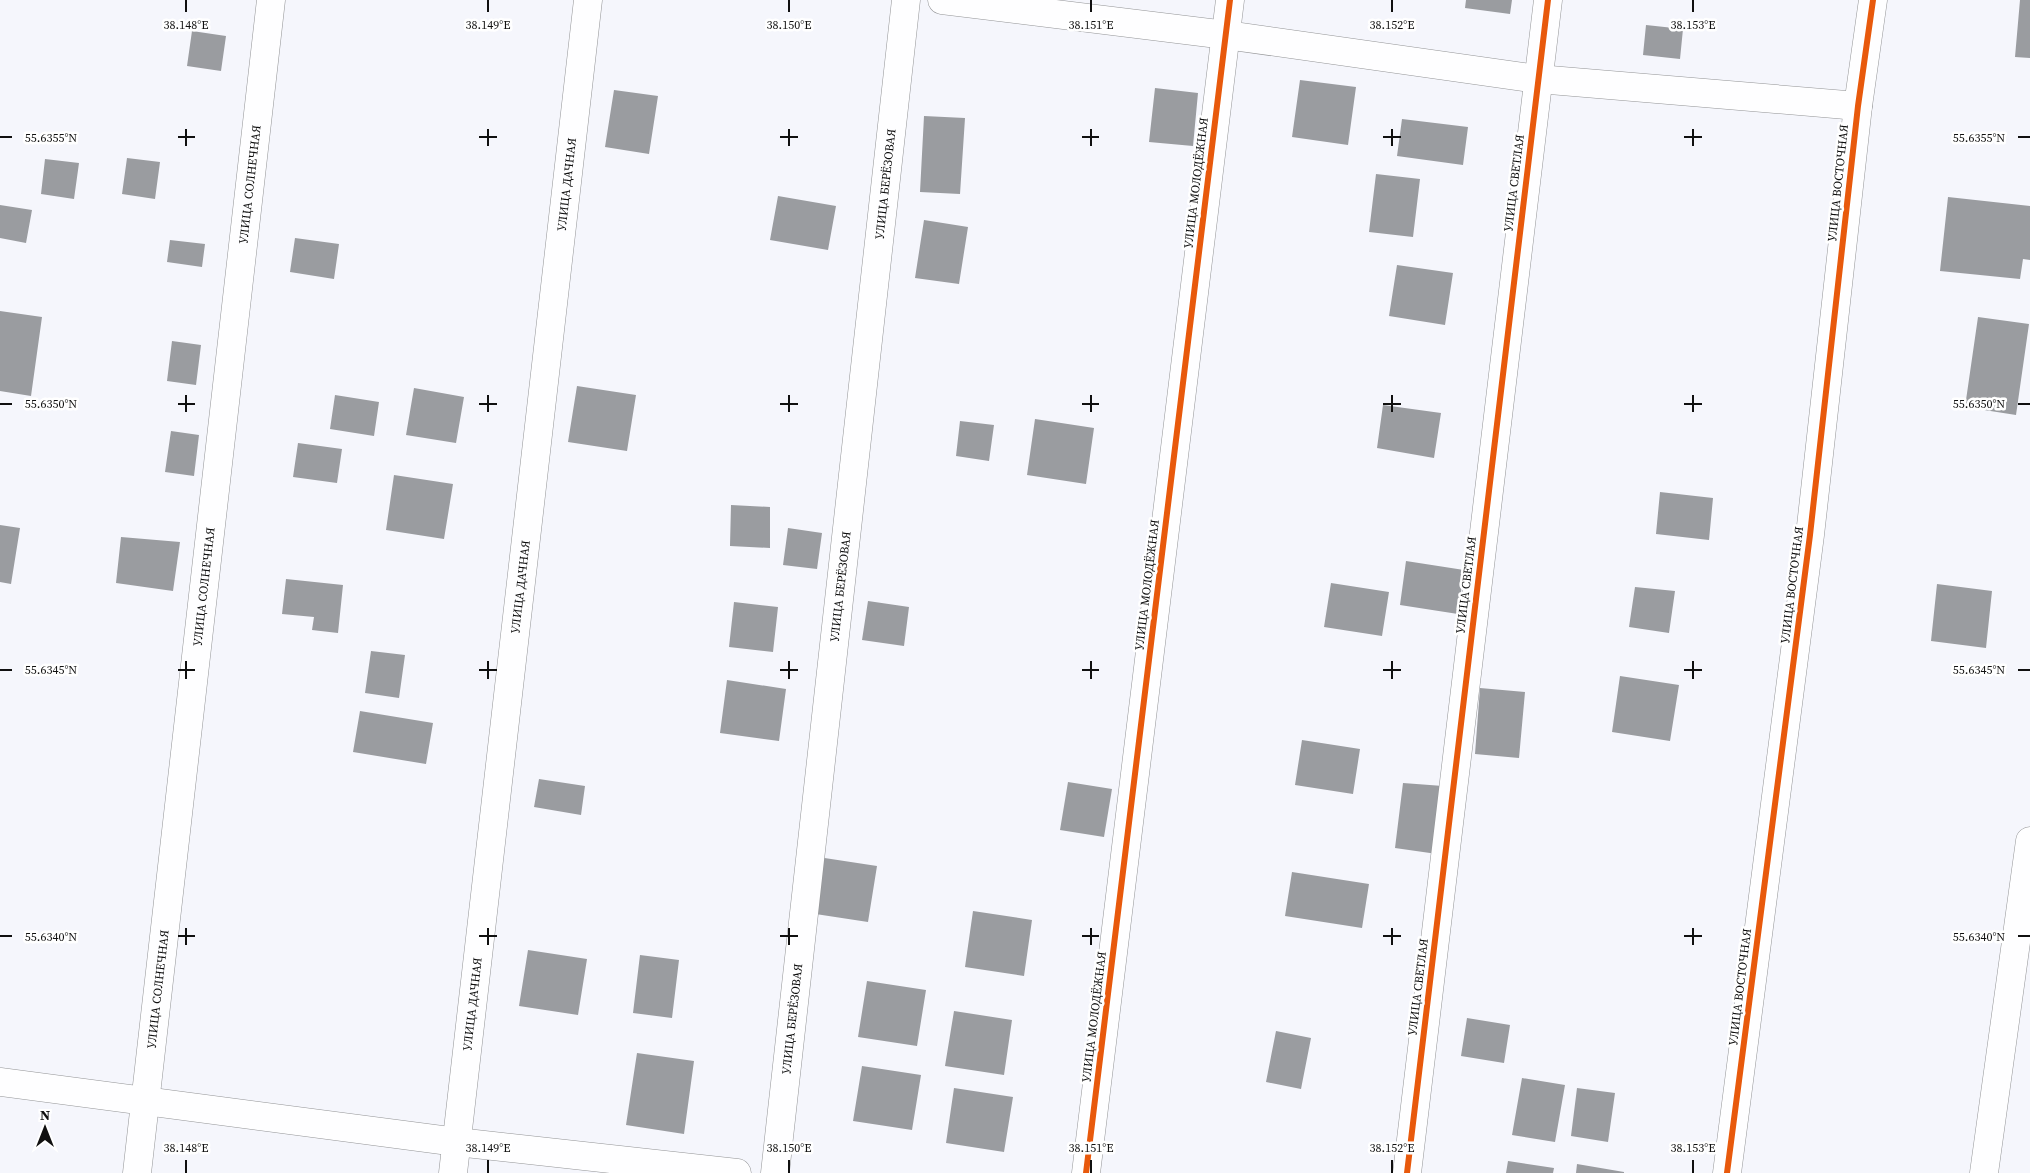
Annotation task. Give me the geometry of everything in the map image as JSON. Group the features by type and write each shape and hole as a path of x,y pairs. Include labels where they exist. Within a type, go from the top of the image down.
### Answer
{"street":[{"name":"УЛИЦА СОЛНЕЧНАЯ","path":"137,1173 271,0"},
{"name":"УЛИЦА ДАЧНАЯ","path":"453,1173 588,0"},
{"name":"УЛИЦА БЕРЁЗОВАЯ","path":"775,1173 906,0"},
{"path":"942,0 1226,34 1538,79 1858,106"},
{"name":"УЛИЦА МОЛОДЁЖНАЯ","path":"1086,1173 1230,0"},
{"name":"УЛИЦА СВЕТЛАЯ","path":"1407,1173 1548,0"},
{"name":"УЛИЦА ВОСТОЧНАЯ","path":"1727,1173 1810,535 1858,106 1873,0"},
{"path":"1984,1173 2030,841"},
{"path":"0,1082 457,1142 737,1173"}],"building":[{"path":"1466,0 1512,0 1510,14 1465,8"},
{"path":"2020,0 2030,0 2030,58 2015,57"},
{"path":"1646,25 1683,29 1680,59 1643,55"},
{"path":"192,31 226,36 221,71 187,66"},
{"path":"1300,80 1356,87 1348,145 1292,137"},
{"path":"1155,88 1198,93 1193,146 1149,142"},
{"path":"614,90 658,96 649,154 605,147"},
{"path":"924,116 965,118 960,194 920,192"},
{"path":"1402,119 1468,127 1463,165 1397,156"},
{"path":"127,158 160,162 155,199 122,194"},
{"path":"45,159 79,163 74,199 41,194"},
{"path":"1376,174 1420,179 1413,237 1369,232"},
{"path":"778,196 836,206 828,250 770,240"},
{"path":"1948,197 2030,206 2030,260 2023,259 2020,279 1940,271"},
{"path":"0,205 32,210 26,243 0,238"},
{"path":"924,220 968,227 959,284 915,278"},
{"path":"295,238 339,244 334,279 290,272"},
{"path":"170,240 205,244 202,267 167,262"},
{"path":"1397,265 1453,273 1445,325 1389,316"},
{"path":"0,311 42,317 31,396 0,391"},
{"path":"1978,317 2029,324 2016,415 1965,407"},
{"path":"172,341 201,345 196,385 167,381"},
{"path":"577,386 636,395 627,451 568,442"},
{"path":"414,388 464,397 456,443 406,435"},
{"path":"335,395 379,402 374,436 330,429"},
{"path":"1383,405 1441,413 1434,458 1377,448"},
{"path":"1035,419 1094,428 1086,484 1027,475"},
{"path":"960,421 994,425 989,461 956,456"},
{"path":"171,431 199,435 194,476 165,472"},
{"path":"298,443 342,449 337,483 293,477"},
{"path":"394,475 453,484 444,539 386,530"},
{"path":"1660,492 1713,498 1709,540 1656,534"},
{"path":"731,505 770,507 770,548 730,546"},
{"path":"0,525 20,528 11,584 0,582"},
{"path":"788,528 822,533 817,569 783,565"},
{"path":"121,537 180,542 173,591 116,583"},
{"path":"1406,561 1464,570 1458,614 1400,605"},
{"path":"286,579 343,585 338,633 312,630 314,617 282,614"},
{"path":"1331,583 1389,592 1382,636 1324,627"},
{"path":"1937,584 1992,591 1986,648 1931,641"},
{"path":"1635,587 1675,591 1669,633 1629,627"},
{"path":"868,601 909,607 904,646 862,640"},
{"path":"734,602 778,607 773,652 729,647"},
{"path":"371,651 405,655 399,698 365,693"},
{"path":"1620,676 1679,685 1670,741 1612,732"},
{"path":"727,680 786,689 779,741 720,733"},
{"path":"1480,688 1525,692 1519,758 1475,754"},
{"path":"360,711 433,723 426,764 353,752"},
{"path":"1302,740 1360,749 1353,794 1295,785"},
{"path":"539,779 585,786 581,815 534,807"},
{"path":"1068,782 1112,789 1104,837 1060,830"},
{"path":"1403,783 1443,786 1437,854 1395,848"},
{"path":"818,857 877,866 868,922 809,913"},
{"path":"1292,872 1369,884 1362,928 1285,916"},
{"path":"973,911 1032,920 1024,976 965,967"},
{"path":"528,950 587,959 578,1015 519,1006"},
{"path":"640,955 679,960 672,1018 633,1013"},
{"path":"867,981 926,990 917,1046 858,1037"},
{"path":"954,1011 1012,1020 1004,1075 945,1066"},
{"path":"1467,1018 1510,1025 1504,1063 1461,1056"},
{"path":"1276,1031 1311,1038 1301,1089 1266,1082"},
{"path":"637,1053 694,1061 684,1134 626,1125"},
{"path":"862,1066 921,1075 912,1130 853,1121"},
{"path":"1522,1078 1565,1085 1555,1142 1512,1135"},
{"path":"954,1088 1013,1097 1004,1152 946,1143"},
{"path":"1577,1088 1615,1093 1608,1142 1571,1136"},
{"path":"1508,1161 1554,1168 1553,1173 1506,1173"},
{"path":"1577,1164 1624,1172 1624,1173 1576,1173"}],"cycle path":[{"path":"1086,1173 1230,0"},
{"path":"1407,1173 1548,0"},
{"path":"1727,1173 1810,535 1858,106 1873,0"}]}
